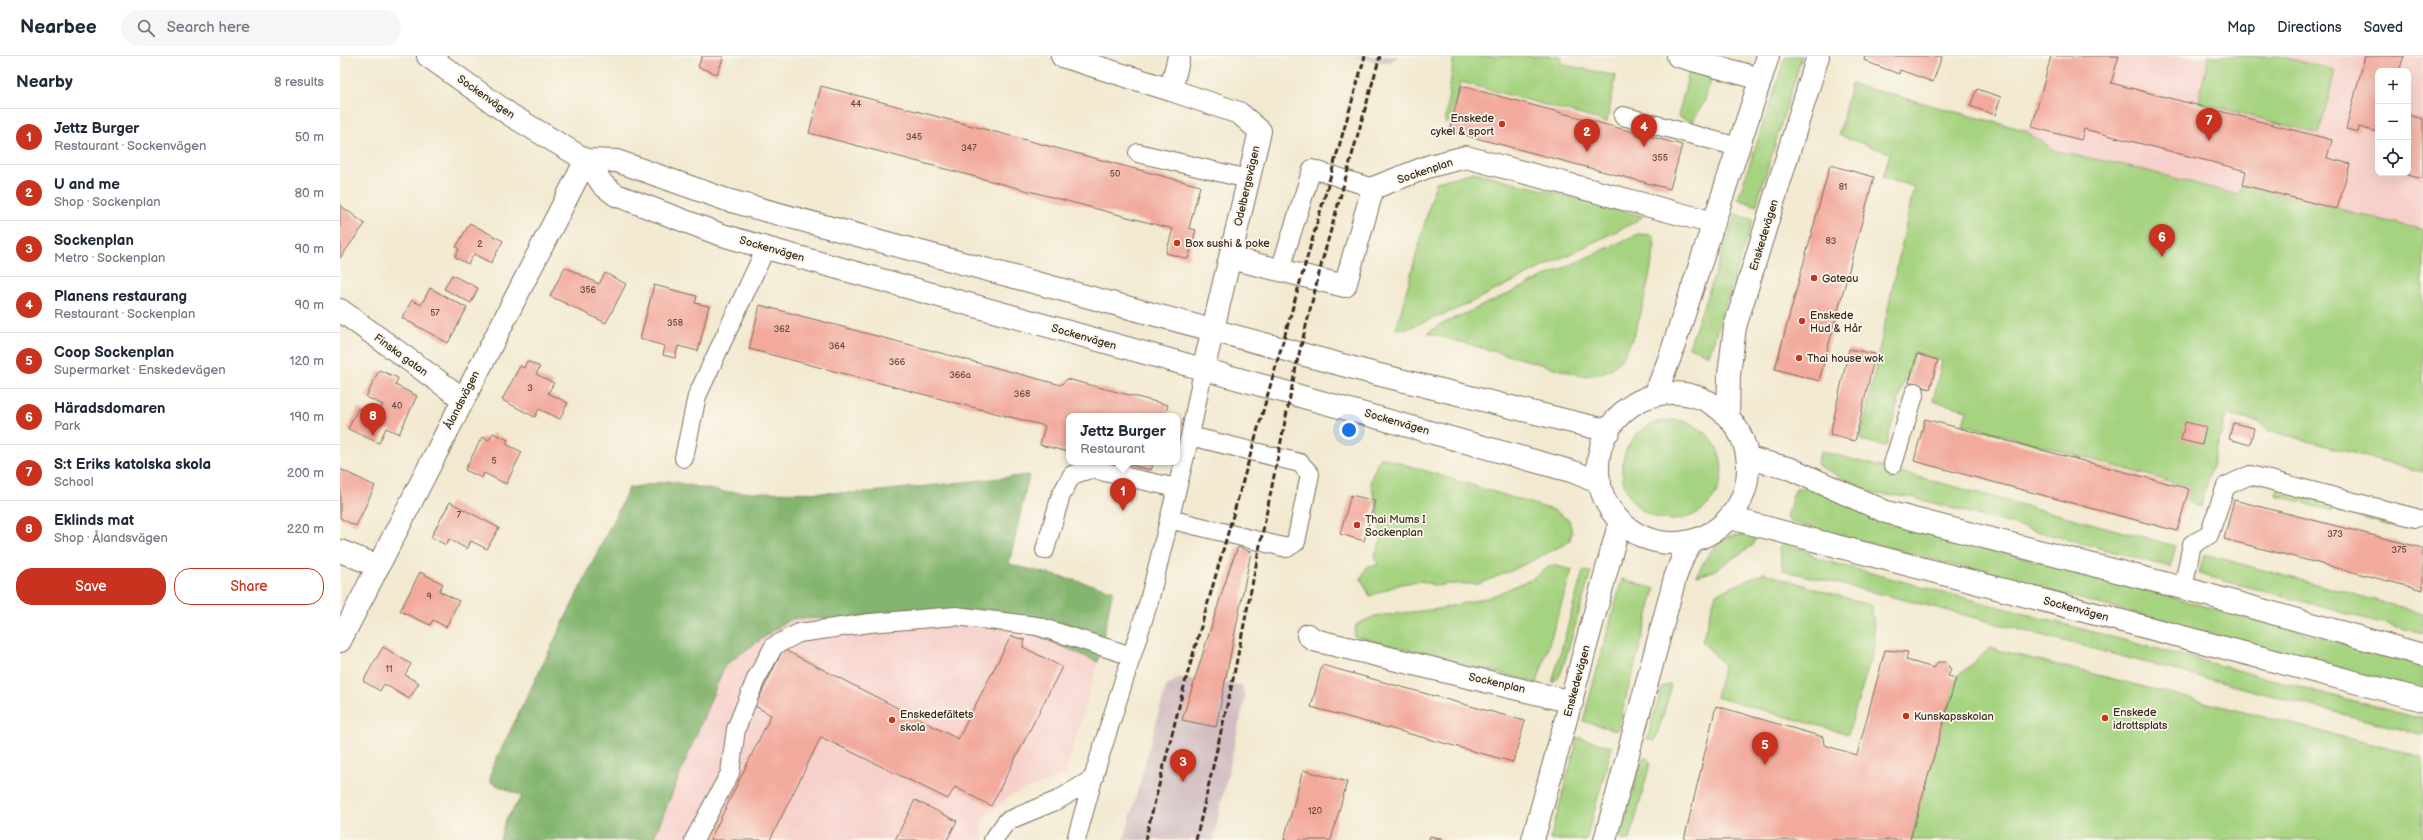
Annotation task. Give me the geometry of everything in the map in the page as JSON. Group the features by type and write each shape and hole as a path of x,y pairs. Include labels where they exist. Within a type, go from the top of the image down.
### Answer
{"street":[{"name":"Sockenvägen","path":"428,56 512,116 586,160 602,185 616,195 719,234 1204,371 1365,413 1574,472 1600,483"},
{"path":"1062,56 1172,90 1179,56"},
{"path":"1678,56 1761,79"},
{"path":"1655,395 1670,357 1768,56"},
{"name":"Enskedevägen","path":"1728,417 1729,375 1735,327 1818,56"},
{"name":"Odelbergsvägen","path":"1172,90 1239,113 1260,131 1204,371"},
{"name":"Sockenplan","path":"1373,188 1430,166 1466,157 1714,223"},
{"name":"Sockenvägen","path":"586,160 618,161 727,200 1213,331 1609,431"},
{"name":"Ålandsvägen","path":"340,641 586,160"},
{"path":"1230,258 1345,286 1373,188"},
{"name":"Finska gatan","path":"340,310 463,399"},
{"path":"1676,393 1694,396 1712,404 1728,417 1741,436 1748,458 1748,474 1745,490 1739,504 1730,518 1713,532 1693,541 1667,543 1654,541 1630,530 1620,521 1607,503 1600,483 1599,456 1609,431 1621,415 1637,403 1655,395 1676,393"},
{"path":"1748,458 1791,470 1886,512 2183,588 2423,655"},
{"name":"Sockenvägen","path":"1730,518 2423,700"},
{"name":"Enskedevägen","path":"1533,840 1572,702 1620,521"},
{"path":"1605,840 1675,578 1684,554 1693,541"},
{"path":"340,551 378,566"},
{"name":"Sockenplan","path":"1308,635 1314,640 1572,702"}],"lane":[{"path":"1623,116 1738,147"},
{"path":"1138,153 1248,179"},
{"path":"1280,270 1312,168 1373,188"},
{"path":"684,458 697,396 766,248"},
{"path":"1076,840 1132,656 1170,519 1204,371"},
{"path":"1892,464 1915,392"},
{"path":"1170,519 1287,548 1296,542 1310,474 1300,463 1190,436"},
{"path":"1045,550 1061,495 1072,476 1090,469 1177,488"},
{"path":"2183,588 2192,544 2209,535 2226,486 2250,475 2416,518"},
{"path":"694,840 730,773 736,729 756,679 774,646 799,634 870,624 956,616 1037,626 1132,656"},
{"path":"994,840 1007,821 1058,800 1094,778"}],"shaded area":[{"path":"1349,56 1399,56 1389,63"},
{"path":"2051,56 2423,56 2423,230 2243,185 2238,195 2133,167 2055,151 2024,130 2032,127"},
{"name":"Enskedefältets skola","path":"909,616 1024,630 1098,662 1065,775 1011,795 987,814 980,825 984,840 653,840 725,665 790,619"},
{"path":"1178,678 1242,685 1245,698 1213,840 1124,840 1166,687"}],"green space":[{"path":"1454,56 1562,56 1561,64 1616,76 1607,122 1461,82 1449,122 1445,123"},
{"path":"1786,56 1802,56 1756,206 1738,199"},
{"path":"2209,56 2279,56 2335,70 2319,134 2198,102"},
{"path":"1690,67 1708,71 1712,77 1705,100 1693,122 1678,117"},
{"path":"1851,84 2024,130 2055,151 2133,167 2238,195 2243,185 2423,230 2423,472 2267,430 2259,422 2226,415 2201,506 2187,502 2190,487 1963,424 1967,410 1933,401 1942,361 1914,352 1907,381 1904,380 1886,446 1860,440 1914,187 1883,177 1890,153 1839,135"},
{"path":"1474,172 1643,216 1633,223 1459,308 1409,328 1396,329 1436,182"},
{"path":"1736,214 1753,220 1709,355 1689,347"},
{"path":"1638,234 1653,235 1655,245 1646,293 1636,329 1629,345 1621,359 1612,368 1605,372 1583,376 1428,333 1438,326"},
{"path":"1672,420 1682,421 1700,428 1714,442 1721,460 1721,480 1714,498 1700,512 1682,519 1672,520 1662,519 1644,512 1630,498 1623,480 1622,470 1623,460 1630,442 1644,428 1662,421"},
{"path":"1821,451 2176,546 2170,567 1911,497 1875,494 1819,466 1817,463"},
{"path":"1380,457 1553,510 1569,520 1572,533 1569,542 1515,569 1479,584 1447,584 1437,586 1421,581 1401,584 1370,596 1361,579 1367,566 1378,565 1375,555 1382,537 1378,522 1378,509 1370,481"},
{"path":"1029,475 1009,564 1113,590 1098,662 1024,630 909,616 790,619 725,665 653,840 500,840 505,821 522,796 490,782 492,768 629,488 669,481 723,492 861,493"},
{"path":"1796,488 1805,488 1824,493 1867,515 2423,665 2423,690 1790,522 1787,518"},
{"path":"2278,489 2334,504 2332,511 2276,495"},
{"path":"2340,506 2397,521 2395,527 2338,511"},
{"path":"1741,535 1757,535 1753,545 1714,571 1697,576 1710,552 1725,538"},
{"path":"1783,544 1805,550 1818,559 2414,717 2423,717 2423,735 1941,609 1783,570 1779,547"},
{"path":"2204,554 2423,613 2423,634 2199,574"},
{"path":"1552,565 1572,570 1537,683 1354,636 1356,625 1375,616 1439,609 1490,597 1532,579"},
{"path":"1583,571 1591,572 1562,670 1559,677 1552,683"},
{"path":"1764,573 1872,606 1875,645 1848,734 1716,697 1724,665 1702,641 1716,594"},
{"path":"1622,579 1655,589 1617,731 1583,721"},
{"name":"Enskede idrottsplats","path":"1990,648 2423,757 2423,840 1910,840 1956,678"},
{"path":"1670,684 1671,689 1655,741 1647,739 1662,687"},
{"path":"1578,737 1612,747 1586,840 1550,840"},
{"path":"1644,758 1647,758 1650,763 1630,840 1619,840 1640,765"}],"building":[{"path":"702,56 724,56 717,74 698,67"},
{"path":"1865,56 1942,56 1933,82 1900,70 1899,74 1875,65 1864,60"},
{"path":"2051,56 2119,56 2111,83 2332,140 2327,158 2350,164 2337,209 2243,185 2246,171 2084,129 2081,140 2032,127"},
{"path":"2365,56 2404,56 2400,68 2375,68 2375,131 2359,127 2358,132 2346,129"},
{"path":"821,86 1200,186 1189,228 1196,230 1188,259 1166,253 1173,229 809,133"},
{"path":"1461,86 1682,145 1670,189 1449,131"},
{"path":"1977,89 2001,97 1995,115 1970,106"},
{"path":"2411,116 2423,119 2423,179 2411,176"},
{"path":"1830,165 1874,177 1819,381 1775,369"},
{"path":"340,205 365,224 340,258"},
{"path":"470,223 503,241 491,263 474,254 468,264 455,257 459,249 456,247"},
{"path":"565,267 599,284 605,273 626,284 606,323 550,296"},
{"path":"452,275 478,288 471,303 444,289"},
{"path":"654,285 697,296 695,303 709,306 698,351 678,346 675,358 663,355 665,346 640,339"},
{"path":"430,288 467,308 448,343 402,318 412,300 421,305"},
{"path":"760,305 1061,385 1067,379 1168,405 1166,413 1066,413 1066,451 1040,445 1045,426 749,349"},
{"path":"1849,349 1875,354 1855,441 1830,435"},
{"path":"1917,354 1938,360 1930,389 1909,383"},
{"path":"527,361 540,367 536,374 554,383 548,393 568,403 560,419 539,409 535,417 502,400 520,366 524,368"},
{"path":"379,370 398,378 395,385 417,396 399,434 386,428 379,443 348,429 358,408 377,417 383,405 366,397"},
{"path":"1925,419 2189,489 2177,531 1914,461"},
{"path":"2185,422 2206,427 2202,445 2181,440"},
{"path":"2233,423 2254,428 2250,445 2229,439"},
{"path":"493,433 508,440 506,444 522,452 506,484 484,473 482,478 465,470 482,437 489,440"},
{"path":"1130,465 1153,465 1151,470"},
{"path":"340,469 375,486 356,526 340,518"},
{"path":"1351,495 1375,501 1364,541 1340,534"},
{"path":"2234,500 2423,548 2423,590 2224,539"},
{"path":"450,502 499,528 487,549 471,541 467,549 449,539 446,545 431,537"},
{"path":"1238,547 1251,552 1216,727 1182,720 1231,564"},
{"path":"420,572 443,584 439,591 459,601 446,627 433,620 430,625 400,611"},
{"path":"1011,636 1025,640 1023,647 1062,667 991,806 955,787 948,799 821,737 770,840 710,840 771,715 755,706 783,649 958,739"},
{"path":"383,647 411,664 405,675 419,683 409,699 384,684 380,691 363,681"},
{"path":"1885,650 1908,652 1906,660 1934,668 1938,662 1946,662 1951,670 1948,676 1956,678 1910,840 1684,840 1716,706 1823,737 1824,745 1857,755"},
{"path":"1322,665 1525,721 1513,762 1311,707"},
{"path":"1303,770 1347,782 1331,840 1284,840"},
{"path":"915,800 957,821 947,840 895,840"},
{"path":"1430,836 1442,839 1442,840 1429,840"}],"railway":[{"path":"1145,840 1186,679 1365,56"},
{"path":"1196,840 1232,684 1297,362 1323,258 1380,56"}],"place":[{"name":"Enskede cykel & sport","path":"1502,124"},
{"name":"S:t Eriks katolska skola","path":"2209,141"},
{"name":"Planens restaurang","path":"1644,147"},
{"name":"U and me","path":"1587,152"},
{"name":"Box sushi & poke","path":"1177,243"},
{"name":"Häradsdomaren","path":"2162,257"},
{"name":"Gateau","path":"1814,278"},
{"name":"Enskede Hud & Hår","path":"1802,321"},
{"name":"Thai house wok","path":"1799,358"},
{"name":"Eklinds mat","path":"373,436"},
{"name":"Jettz Burger","path":"1123,511"},
{"name":"Thai Mums I Sockenplan","path":"1357,525"},
{"name":"Kunskapsskolan","path":"1906,716"},
{"name":"Enskede idrottsplats","path":"2105,718"},
{"name":"Enskedefältets skola","path":"892,720"},
{"name":"Coop Sockenplan","path":"1765,765"},
{"name":"Sockenplan","path":"1183,782"}]}
